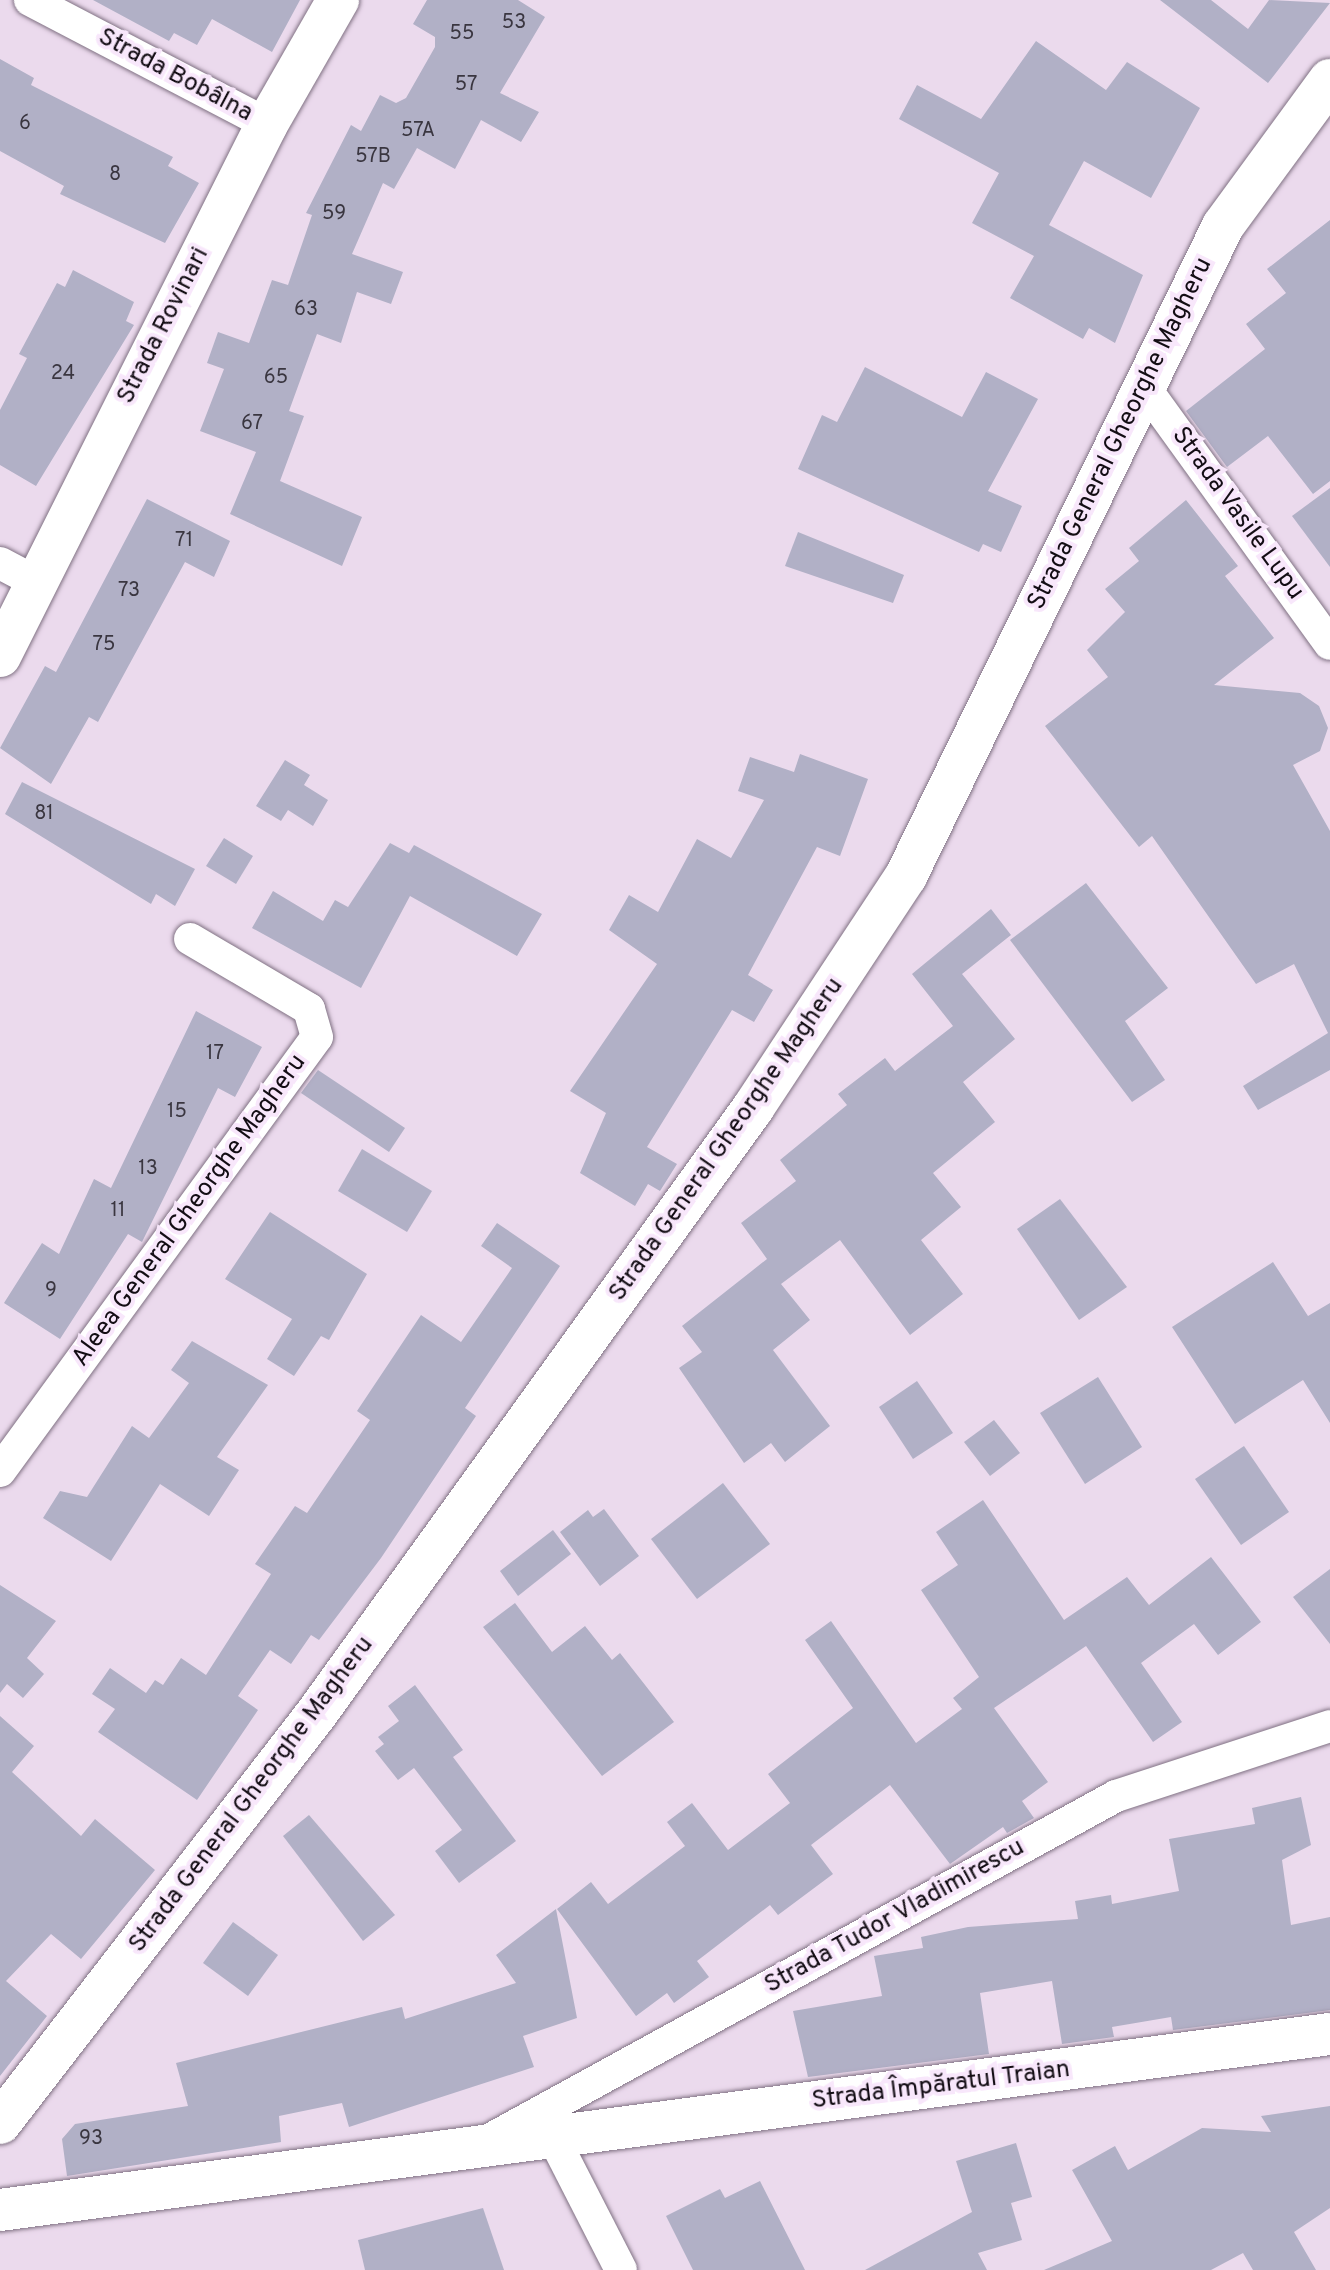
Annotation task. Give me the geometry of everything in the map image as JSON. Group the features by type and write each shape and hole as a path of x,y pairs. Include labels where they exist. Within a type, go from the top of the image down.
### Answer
{"street":[{"name":"Strada Bobâlna","path":"30,0 267,124"},
{"name":"Strada Rovinari","path":"0,656 18,573 338,0"},
{"name":"Strada General Gheorghe Magheru","path":"0,2123 340,1682 742,1123 895,893 1223,226 1330,80"},
{"name":"Strada Vasile Lupu","path":"1143,385 1330,644"},
{"name":"Aleea General Gheorghe Magheru","path":"0,1470 317,1037 309,1010 190,939"},
{"name":"Strada Tudor Vladimirescu","path":"476,2147 1116,1796 1330,1726"},
{"name":"Strada Împăratul Traian","path":"0,2210 1330,2034"},
{"path":"552,2137 621,2270"}],"building":[{"path":"93,0 300,0 272,52 212,19 197,45 174,33 169,41"},
{"path":"427,0 518,0 545,17 500,93 539,112 521,142 481,120 455,169 417,148 394,189 383,183 352,254 403,272 391,304 357,292 341,343 317,334 289,411 304,416 280,481 362,517 342,566 230,514 256,452 200,431 224,369 207,363 218,332 249,343 272,280 288,285 312,215 306,213 351,125 361,131 380,95 396,103 406,98 435,47 435,37 413,24"},
{"path":"1160,0 1211,0 1248,29 1269,0 1330,3 1268,83"},
{"path":"1036,41 1106,90 1127,62 1200,108 1151,198 1084,161 1049,225 1143,275 1115,343 1089,328 1083,339 1010,298 1034,256 972,223 999,173 899,119 917,85 981,119"},
{"path":"0,59 34,78 31,85 173,157 168,166 199,183 165,243 60,194 64,186 0,151"},
{"path":"1330,220 1330,481 1313,494 1268,436 1227,467 1186,411 1265,349 1246,324 1286,293 1267,269"},
{"path":"73,270 134,302 126,321 134,325 36,486 0,465 0,410 27,358 19,354 57,283 65,287"},
{"path":"865,367 962,417 986,372 1038,399 988,491 1022,506 1001,552 983,544 979,552 798,469 822,415 837,422"},
{"path":"1330,488 1330,567 1292,516"},
{"path":"147,499 230,541 214,577 185,562 98,722 89,717 51,784 0,748 45,666 56,672"},
{"path":"1186,500 1238,566 1225,576 1274,638 1214,685 1300,693 1319,706 1328,728 1320,751 1293,765 1330,831 1330,1070 1258,1110 1243,1086 1328,1033 1294,964 1256,984 1152,836 1139,847 1045,726 1108,677 1087,650 1125,612 1105,589 1139,561 1129,548"},
{"path":"798,532 904,575 893,603 785,566"},
{"path":"800,754 868,779 840,856 817,847 748,975 773,990 754,1022 732,1010 647,1147 677,1164 660,1191 648,1184 635,1206 580,1173 606,1113 570,1091 657,964 609,930 629,895 658,912 697,839 731,858 764,800 738,791 750,757 794,772"},
{"path":"285,760 310,775 304,785 328,800 313,826 288,810 281,821 256,806"},
{"path":"22,782 195,869 175,906 156,894 151,904 5,814"},
{"path":"224,838 253,856 236,884 206,866"},
{"path":"390,843 409,853 414,845 542,914 517,956 410,896 361,988 252,928 273,891 323,921 335,900 348,907"},
{"path":"1086,883 1168,988 1125,1021 1165,1080 1132,1102 1010,940"},
{"path":"991,909 1011,935 962,974 1015,1039 963,1082 995,1122 933,1173 961,1207 921,1240 963,1294 910,1335 840,1240 781,1284 810,1320 773,1350 830,1426 785,1462 771,1443 744,1463 679,1368 702,1352 682,1326 767,1259 741,1223 796,1181 780,1160 847,1105 838,1094 885,1058 895,1071 953,1026 912,974"},
{"path":"196,1011 262,1047 235,1097 218,1088 142,1242 128,1234 60,1339 4,1303 42,1243 59,1254 94,1179 111,1188"},
{"path":"318,1070 405,1128 389,1152 301,1093"},
{"path":"362,1149 432,1191 407,1232 338,1191"},
{"path":"1060,1199 1127,1287 1079,1320 1017,1229"},
{"path":"270,1212 367,1274 329,1340 321,1336 294,1376 267,1359 292,1319 225,1279"},
{"path":"497,1223 560,1266 465,1408 476,1416 381,1558 319,1640 311,1635 291,1664 270,1650 238,1696 258,1710 197,1800 98,1732 115,1709 92,1694 110,1668 146,1693 155,1680 163,1685 181,1658 206,1675 271,1574 255,1564 295,1506 307,1513 370,1420 357,1411 421,1315 461,1342 512,1268 481,1246"},
{"path":"1273,1262 1308,1316 1330,1303 1330,1423 1303,1380 1235,1424 1172,1327"},
{"path":"192,1341 268,1385 217,1457 239,1470 209,1516 160,1484 111,1561 43,1518 60,1491 87,1497 132,1426 149,1438 189,1383 171,1370"},
{"path":"1098,1377 1142,1447 1085,1484 1040,1413"},
{"path":"917,1381 953,1433 913,1459 879,1407"},
{"path":"994,1420 1020,1453 990,1476 964,1442"},
{"path":"1244,1446 1289,1512 1241,1545 1195,1479"},
{"path":"723,1483 770,1544 697,1599 651,1539"},
{"path":"983,1500 1064,1620 1127,1577 1149,1605 1211,1557 1261,1622 1218,1655 1194,1624 1141,1663 1182,1722 1153,1742 1086,1646 994,1708 1048,1782 1022,1801 1034,1818 1007,1833 1003,1827 950,1864 890,1785 811,1845 833,1874 778,1915 770,1905 697,1961 709,1977 674,2003 667,1993 636,2016 557,1909 591,1882 608,1904 685,1846 667,1822 692,1803 728,1850 790,1803 768,1774 853,1708 805,1640 831,1621 916,1743 962,1709 953,1698 979,1677 921,1590 958,1565 936,1532"},
{"path":"604,1509 639,1556 600,1586 560,1532 588,1510 593,1517"},
{"path":"553,1530 571,1554 518,1596 500,1571"},
{"path":"1330,1569 1330,1644 1293,1597"},
{"path":"0,1585 56,1621 27,1658 44,1674 23,1698 7,1684 0,1693"},
{"path":"515,1603 552,1652 585,1626 612,1660 620,1653 674,1722 602,1776 483,1627"},
{"path":"415,1685 463,1750 453,1757 516,1841 459,1883 435,1851 462,1830 414,1768 398,1780 375,1751 384,1744 378,1737 399,1721 388,1706"},
{"path":"0,1716 34,1746 12,1772 81,1836 95,1819 155,1870 81,1959 51,1934 6,1981 47,2016 0,2076"},
{"path":"1301,1797 1311,1845 1282,1860 1291,1925 1330,1917 1330,2010 1173,2030 1171,2017 1112,2027 1114,2037 1062,2044 1052,1981 980,1993 989,2054 808,2077 793,2011 882,1996 874,1956 923,1948 921,1937 968,1927 1078,1919 1075,1901 1111,1895 1112,1904 1179,1891 1169,1839 1255,1824 1252,1808"},
{"path":"309,1815 395,1915 363,1941 283,1836"},
{"path":"556,1909 577,2018 523,2036 534,2067 349,2127 342,2103 279,2116 281,2142 67,2176 62,2139 75,2124 188,2106 176,2063 402,2007 405,2019 516,1983 496,1955"},
{"path":"233,1922 278,1955 248,1996 203,1963"},
{"path":"1330,2106 1330,2208 1294,2232 1316,2270 1253,2270 1243,2253 1211,2270 1044,2270 1112,2241 1072,2170 1115,2146 1128,2170 1202,2128 1271,2132 1261,2116"},
{"path":"1016,2143 1032,2197 1011,2203 1022,2240 978,2253 987,2270 865,2270 972,2212 956,2161"},
{"path":"760,2181 805,2270 693,2270 666,2216 720,2189 725,2198"},
{"path":"483,2208 504,2270 365,2270 358,2240"}]}
